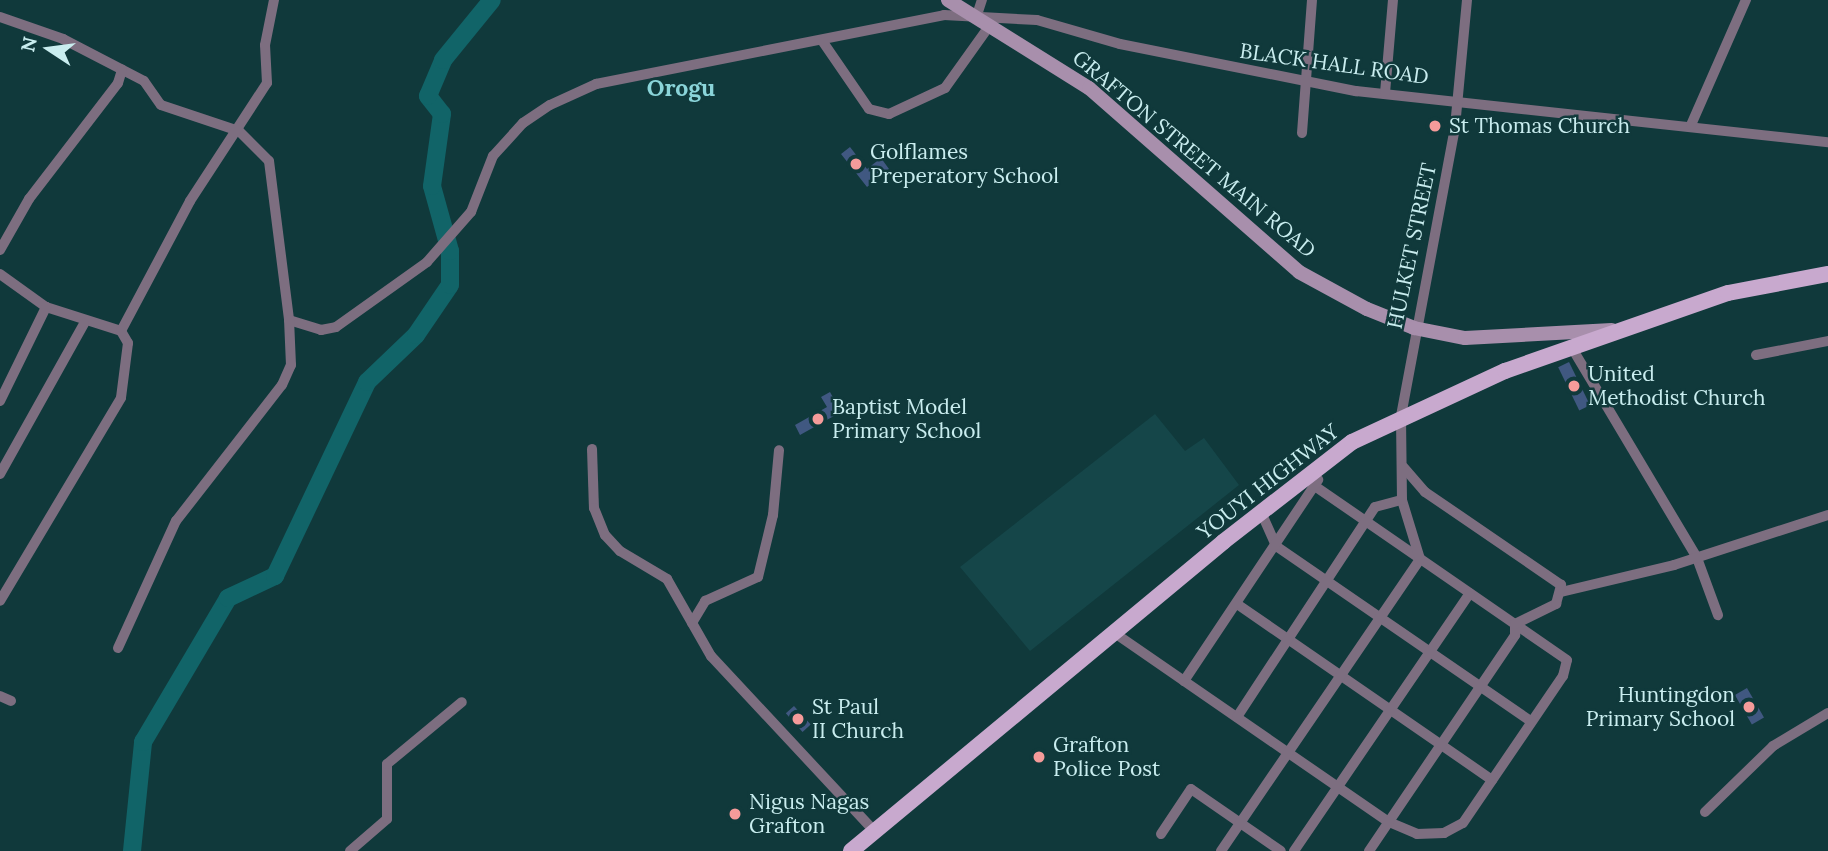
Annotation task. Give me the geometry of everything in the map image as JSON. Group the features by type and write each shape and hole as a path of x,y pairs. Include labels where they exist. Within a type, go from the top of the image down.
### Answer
{"main road":[{"name":"YOUYI HIGHWAY","path":"851,851 1322,462 1401,416 1572,348 1728,293 1828,274"}],"street":[{"path":"121,331 190,201 239,131 267,83 265,45 274,0"},
{"name":"GRAFTON STREET MAIN ROAD","path":"948,0 977,15 1089,88 1298,272 1413,328 1487,340 1628,329"},
{"path":"977,15 982,0"},
{"path":"1301,133 1312,0"},
{"path":"1385,93 1393,0"},
{"name":"HULKET STREET","path":"1420,559 1402,499 1401,416 1413,328 1434,254 1459,101 1467,0"},
{"path":"1691,125 1746,0"},
{"name":"BLACK HALL ROAD","path":"289,320 321,330 336,327 427,262 463,225 494,156 523,123 550,105 596,84 823,43 944,15 1037,20 1119,44 1306,83 1828,142"},
{"path":"0,17 63,40 144,81 161,105 239,131 269,161 289,320 291,365 282,385 176,521 118,649"},
{"path":"823,43 869,109 889,114 945,88 990,25"},
{"path":"0,250 29,199 118,83 122,70"},
{"path":"0,275 46,307 85,324 121,331 128,343 121,398 0,601"},
{"path":"0,401 46,307"},
{"path":"0,474 85,324"},
{"path":"1756,355 1828,341"},
{"path":"1572,348 1697,558 1718,615"},
{"path":"592,449 597,520 620,551 667,579 711,656 875,832"},
{"path":"692,622 705,601 758,577 773,515 779,450"},
{"path":"1184,681 1316,487 1322,462"},
{"path":"1403,467 1426,492 1553,578 1560,592 1556,604 1515,624"},
{"path":"1116,634 1389,822 1417,834 1444,833 1463,823 1563,676 1567,660 1316,487"},
{"path":"1237,718 1369,523 1375,507 1402,499"},
{"path":"1261,512 1276,546 1531,721"},
{"path":"1560,592 1697,558 1828,515"},
{"path":"1222,851 1420,559"},
{"path":"1294,851 1470,593"},
{"path":"1237,604 1492,780"},
{"path":"1369,851 1515,635 1515,624"},
{"path":"350,851 387,819 387,764 462,702"},
{"path":"1705,812 1773,746 1828,713"},
{"path":"1161,834 1191,789 1281,851"}],"shaded area":[{"path":"1155,414 1185,451 1204,438 1239,485 1030,651 960,567"}],"building":[{"name":"Golflames Preperatory School","path":"850,147 867,169 881,158 889,169 867,187 841,154"},
{"name":"United Methodist Church","path":"1569,362 1590,405 1579,410 1558,367"},
{"name":"Baptist Model Primary School","path":"830,392 841,412 800,435 795,425 827,407 821,397"},
{"name":"Huntingdon Primary School","path":"1747,688 1764,717 1752,724 1735,695"},
{"name":"St Paul II Church","path":"794,706 811,725 803,732 786,713"}],"waterway":[{"path":"132,851 143,742 228,598 275,576 367,382 416,335 450,285 450,251 432,186 442,114 428,96 443,60 492,0"}],"place":[{"name":"St Thomas Church","path":"1435,126"},
{"name":"Golflames Preperatory School","path":"856,164"},
{"name":"United Methodist Church","path":"1574,386"},
{"name":"Baptist Model Primary School","path":"818,419"},
{"name":"Huntingdon Primary School","path":"1749,707"},
{"name":"St Paul II Church","path":"798,719"},
{"name":"Grafton Police Post","path":"1039,757"},
{"name":"Nigus Nagas Grafton","path":"735,814"}],"district":[{"name":"Orogu","path":"681,88"}]}
